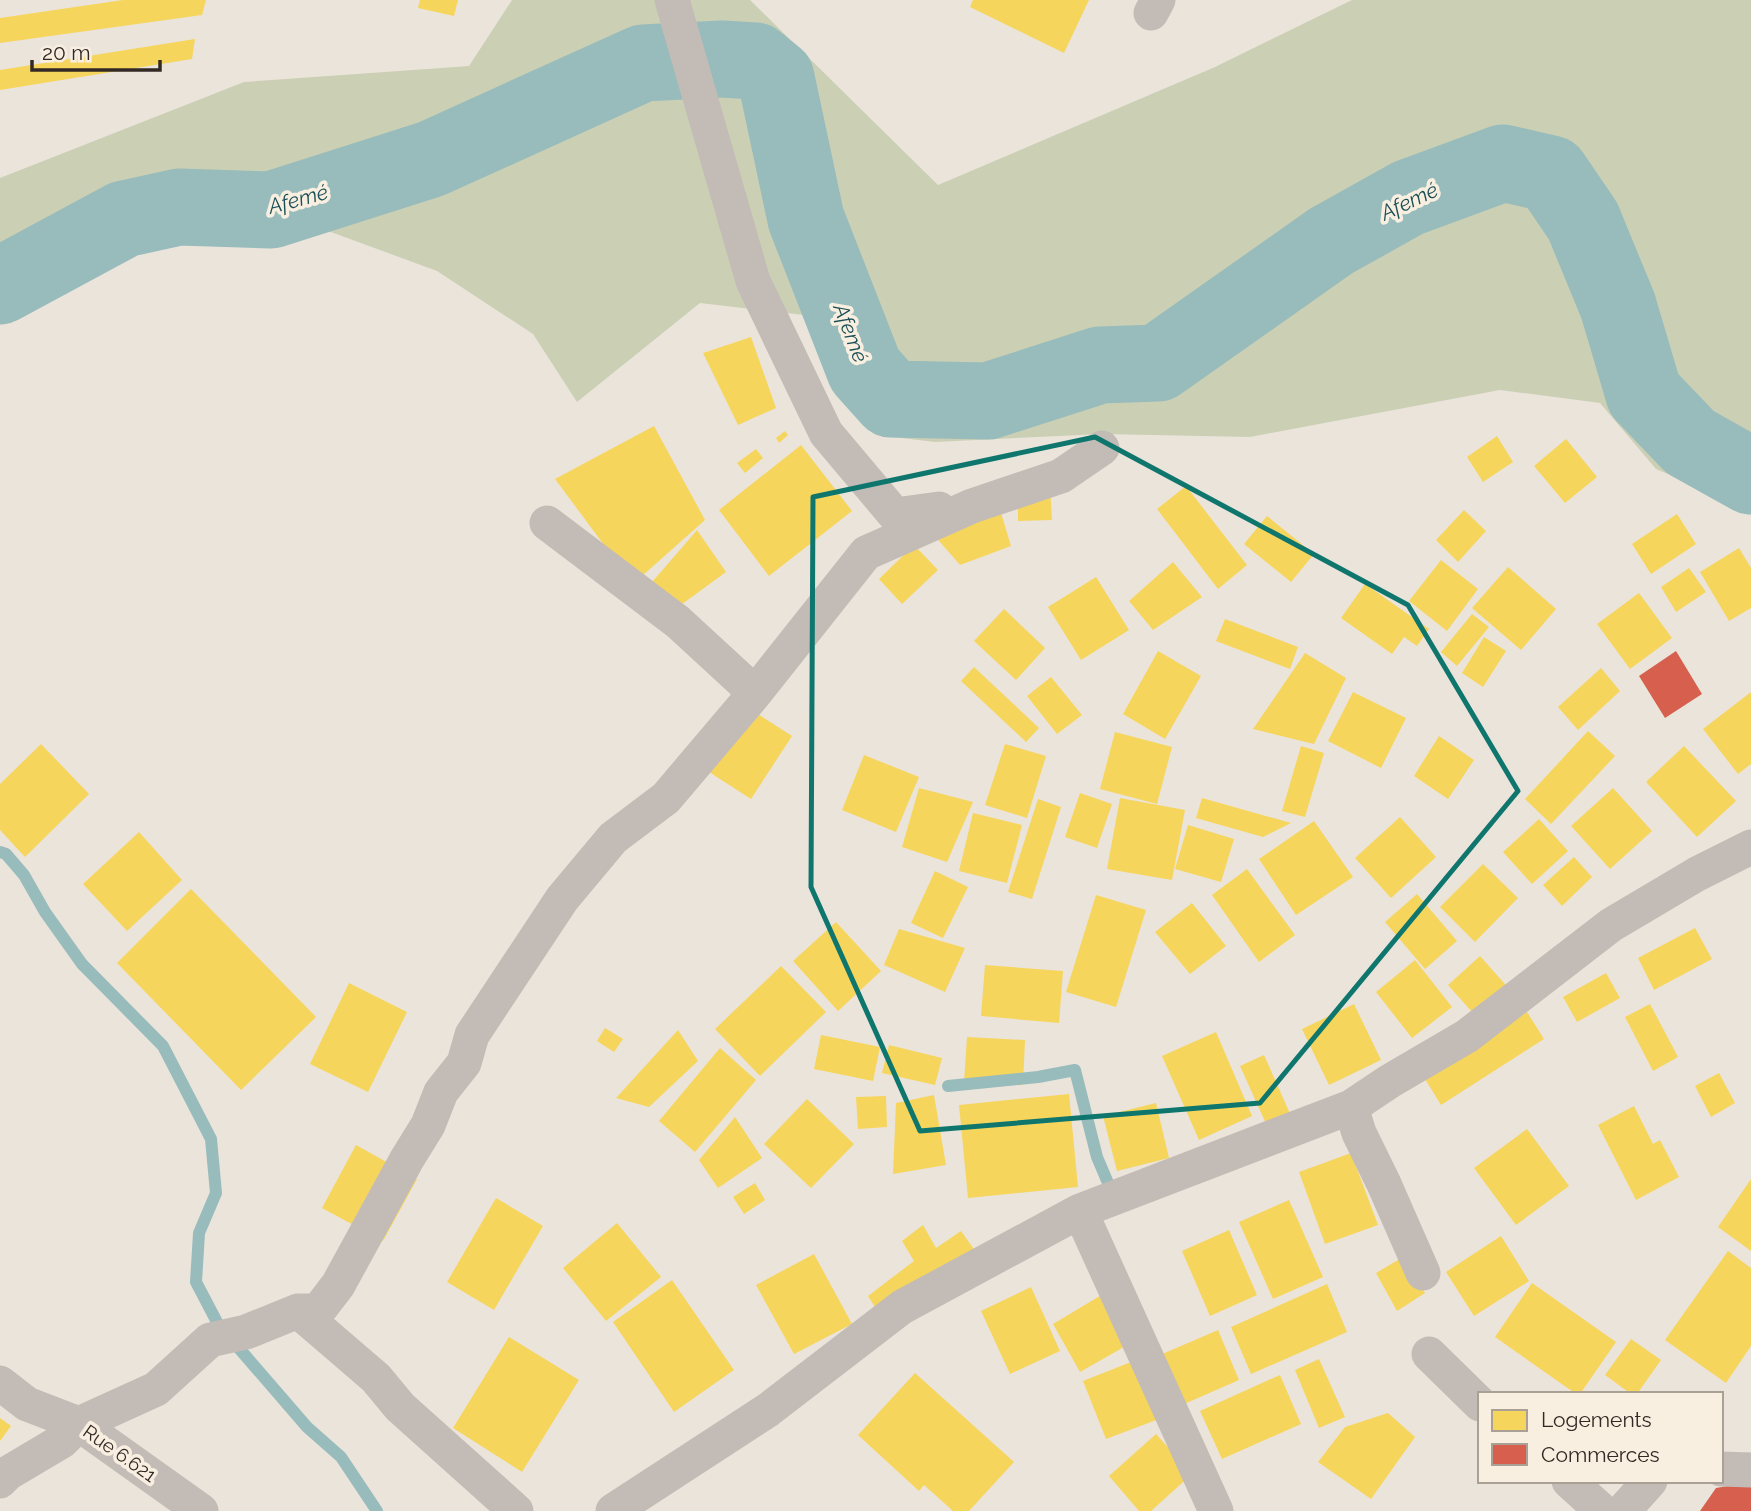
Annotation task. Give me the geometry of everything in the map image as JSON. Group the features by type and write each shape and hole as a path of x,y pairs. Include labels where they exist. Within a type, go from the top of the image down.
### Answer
{"street":[{"path":"672,2 753,281 826,433 895,514 972,506"},
{"path":"0,1481 62,1441 79,1424 156,1389 209,1340 246,1332 298,1311 318,1311 338,1285 428,1125 441,1092 464,1063 472,1035 562,899 613,838 666,798 755,693 866,553 972,506 1061,476 1102,448"},
{"path":"547,523 678,622 755,693"},
{"path":"613,1511 768,1410 902,1307 1080,1211 1351,1107 1390,1080 1467,1036 1611,925 1697,874 1751,847"},
{"path":"1351,1107 1359,1133 1423,1273"},
{"path":"1080,1211 1216,1511"},
{"path":"298,1311 376,1378 400,1407 516,1511"},
{"path":"1429,1354 1478,1402"},
{"name":"Rue 6.621","path":"0,1383 27,1404 79,1424 201,1511"},
{"path":"1723,1469 1751,1470"},
{"path":"1571,1483 1602,1511"},
{"path":"1623,1511 1648,1483"}],"highlighted area":[{"path":"1095,437 1408,605 1518,791 1260,1103 920,1131 811,887 813,497"}],"green space":[{"path":"512,0 750,0 938,185 1215,67 1352,0 1751,0 1751,509 1656,469 1600,403 1500,390 1250,437 1102,434 935,442 876,435 804,315 700,303 577,402 533,334 437,271 271,210 179,207 124,219 0,286 0,178 244,82 469,66"}],"building: Logements":[{"path":"123,0 206,0 202,15 0,43 0,18"},
{"path":"420,0 458,0 454,16 418,8"},
{"path":"973,0 1089,0 1064,53 970,7"},
{"path":"195,39 192,59 0,90 0,70"},
{"path":"751,337 776,408 738,425 703,353"},
{"path":"654,426 705,520 633,584 555,479"},
{"path":"785,431 788,435 779,443 776,438"},
{"path":"1497,436 1513,462 1483,482 1467,457"},
{"path":"1566,439 1597,477 1565,503 1534,466"},
{"path":"801,445 852,511 769,576 719,510"},
{"path":"756,449 763,458 745,473 737,463"},
{"path":"1186,486 1247,565 1218,589 1157,509"},
{"path":"1050,487 1052,520 1018,521 1018,493"},
{"path":"998,503 1011,546 960,565 933,534"},
{"path":"1464,510 1486,531 1458,562 1436,540"},
{"path":"1677,514 1696,544 1651,574 1632,544"},
{"path":"1267,516 1314,554 1291,582 1244,544"},
{"path":"697,530 726,572 678,607 653,581"},
{"path":"914,545 938,570 902,604 879,579"},
{"path":"1739,548 1751,568 1751,608 1729,621 1700,572"},
{"path":"1441,560 1478,589 1447,631 1409,601"},
{"path":"1173,562 1202,597 1153,630 1129,601"},
{"path":"1508,567 1556,609 1521,650 1472,608"},
{"path":"1689,568 1706,592 1676,612 1661,587"},
{"path":"1096,577 1129,630 1081,660 1048,607"},
{"path":"1365,584 1429,629 1417,646 1404,637 1392,654 1341,618"},
{"path":"1639,593 1672,638 1630,669 1597,624"},
{"path":"1004,609 1045,648 1016,680 974,641"},
{"path":"1472,614 1489,627 1457,666 1441,652"},
{"path":"1225,619 1298,647 1290,669 1216,641"},
{"path":"1484,637 1506,651 1483,687 1462,673"},
{"path":"1158,651 1201,676 1165,739 1123,714"},
{"path":"1305,653 1346,678 1314,744 1253,729"},
{"path":"974,667 1039,728 1026,742 961,681"},
{"path":"1601,668 1620,691 1578,730 1558,707"},
{"path":"1051,677 1082,715 1057,734 1027,696"},
{"path":"1353,692 1406,718 1381,768 1328,741"},
{"path":"1751,692 1751,764 1738,774 1703,729"},
{"path":"747,707 792,736 751,799 706,770"},
{"path":"1588,731 1615,756 1551,824 1525,799"},
{"path":"1115,732 1172,747 1157,804 1100,789"},
{"path":"1439,736 1474,760 1448,799 1414,776"},
{"path":"41,744 89,794 25,857 0,830 0,784"},
{"path":"1005,744 1046,756 1027,818 985,805"},
{"path":"1301,746 1324,753 1305,817 1282,811"},
{"path":"1684,746 1736,801 1697,837 1646,782"},
{"path":"864,755 919,777 896,832 842,810"},
{"path":"919,788 973,802 947,862 902,847"},
{"path":"1613,788 1652,831 1610,869 1571,826"},
{"path":"1080,793 1112,804 1097,848 1065,837"},
{"path":"1120,798 1185,810 1172,880 1107,869"},
{"path":"1202,798 1291,823 1263,837 1196,818"},
{"path":"1038,799 1061,807 1032,899 1008,892"},
{"path":"973,813 1022,825 1007,883 959,871"},
{"path":"1400,817 1436,857 1391,898 1355,858"},
{"path":"1539,819 1568,851 1532,884 1503,852"},
{"path":"1314,821 1353,877 1296,915 1259,859"},
{"path":"1188,825 1234,839 1221,882 1175,869"},
{"path":"139,832 182,880 127,931 83,884"},
{"path":"1574,857 1592,877 1562,906 1543,885"},
{"path":"1483,864 1518,898 1475,942 1440,907"},
{"path":"1247,869 1295,935 1259,962 1212,895"},
{"path":"935,871 968,887 943,938 911,923"},
{"path":"191,889 316,1017 241,1090 117,963"},
{"path":"1417,894 1457,941 1425,969 1385,922"},
{"path":"1096,895 1146,910 1116,1007 1066,992"},
{"path":"1192,903 1226,946 1190,974 1155,932"},
{"path":"836,922 881,971 838,1011 793,961"},
{"path":"1695,928 1712,959 1654,990 1638,958"},
{"path":"899,929 965,948 945,992 884,965"},
{"path":"1480,956 1512,992 1480,1021 1448,985"},
{"path":"1415,960 1452,1007 1412,1038 1376,992"},
{"path":"985,965 1063,971 1059,1023 981,1016"},
{"path":"781,966 826,1012 760,1076 715,1029"},
{"path":"1606,973 1620,998 1577,1022 1563,997"},
{"path":"349,983 407,1012 368,1092 310,1064"},
{"path":"1354,1004 1381,1060 1329,1085 1302,1029"},
{"path":"1650,1004 1678,1057 1653,1071 1625,1017"},
{"path":"1527,1012 1544,1039 1441,1105 1425,1079"},
{"path":"605,1028 623,1039 614,1052 597,1041"},
{"path":"678,1030 698,1061 649,1107 616,1098"},
{"path":"1216,1032 1252,1116 1199,1140 1162,1056"},
{"path":"821,1035 880,1047 873,1081 814,1069"},
{"path":"967,1037 1025,1040 1023,1085 964,1082"},
{"path":"889,1045 942,1058 935,1085 882,1073"},
{"path":"720,1048 756,1080 695,1152 659,1121"},
{"path":"1264,1055 1291,1116 1267,1126 1240,1066"},
{"path":"1719,1073 1735,1103 1711,1117 1695,1086"},
{"path":"1069,1094 1078,1187 968,1198 959,1105"},
{"path":"934,1095 946,1165 893,1174 896,1103"},
{"path":"886,1096 887,1127 858,1129 856,1097"},
{"path":"807,1099 854,1144 811,1188 764,1144"},
{"path":"1156,1103 1169,1158 1117,1171 1103,1116"},
{"path":"1634,1106 1653,1144 1660,1140 1679,1177 1636,1200 1598,1125"},
{"path":"735,1117 762,1158 718,1188 699,1160"},
{"path":"1527,1129 1569,1186 1516,1225 1474,1168"},
{"path":"356,1145 417,1179 383,1241 322,1208"},
{"path":"1351,1153 1378,1225 1325,1244 1299,1172"},
{"path":"1751,1179 1751,1251 1718,1227"},
{"path":"755,1183 765,1200 744,1214 733,1197"},
{"path":"496,1198 543,1226 494,1310 447,1282"},
{"path":"1289,1200 1323,1277 1273,1299 1239,1222"},
{"path":"617,1223 661,1277 606,1321 563,1268"},
{"path":"923,1225 936,1248 961,1231 976,1252 880,1315 868,1296 914,1261 902,1241"},
{"path":"1229,1230 1257,1295 1210,1316 1182,1251"},
{"path":"1501,1236 1529,1281 1474,1316 1446,1272"},
{"path":"1728,1251 1751,1268 1751,1346 1726,1383 1665,1340"},
{"path":"814,1254 852,1324 794,1354 756,1285"},
{"path":"1403,1257 1425,1293 1397,1311 1376,1273"},
{"path":"672,1280 734,1370 674,1412 613,1322"},
{"path":"1532,1283 1616,1342 1581,1392 1573,1392 1495,1337"},
{"path":"1327,1284 1347,1332 1251,1374 1231,1327"},
{"path":"1031,1287 1060,1351 1010,1374 981,1311"},
{"path":"1103,1294 1131,1343 1080,1372 1053,1324"},
{"path":"1218,1330 1239,1380 1182,1405 1160,1355"},
{"path":"509,1337 579,1380 522,1472 453,1428"},
{"path":"1631,1339 1661,1360 1638,1392 1628,1392 1605,1375"},
{"path":"1319,1359 1345,1417 1319,1428 1295,1370"},
{"path":"1136,1360 1159,1419 1106,1439 1083,1381"},
{"path":"915,1373 1014,1462 969,1511 953,1511 924,1485 919,1491 858,1435"},
{"path":"1280,1375 1301,1424 1222,1459 1200,1411"},
{"path":"1388,1413 1415,1437 1371,1499 1318,1462 1345,1427"},
{"path":"0,1418 11,1426 0,1441"},
{"path":"1156,1434 1192,1474 1151,1511 1139,1511 1109,1476"}],"building: Commerces":[{"path":"1676,651 1702,694 1665,718 1639,676"},
{"path":"1751,1482 1751,1511 1700,1511 1716,1488"}],"waterway":[{"name":"Afemé","path":"0,286 124,219 179,207 271,210 431,159 643,63 722,59 755,61 776,78 806,219 865,370 891,399 988,401 1100,365 1158,363 1331,241 1408,198 1503,163 1551,174 1583,221 1618,306 1644,394 1690,442 1751,476"},
{"path":"0,852 6,854 24,875 45,912 82,964 163,1046 211,1139 216,1193 199,1233 196,1282 218,1324 307,1427 341,1457 377,1511"},
{"path":"948,1086 1038,1077 1075,1070 1097,1157 1111,1190"}]}
